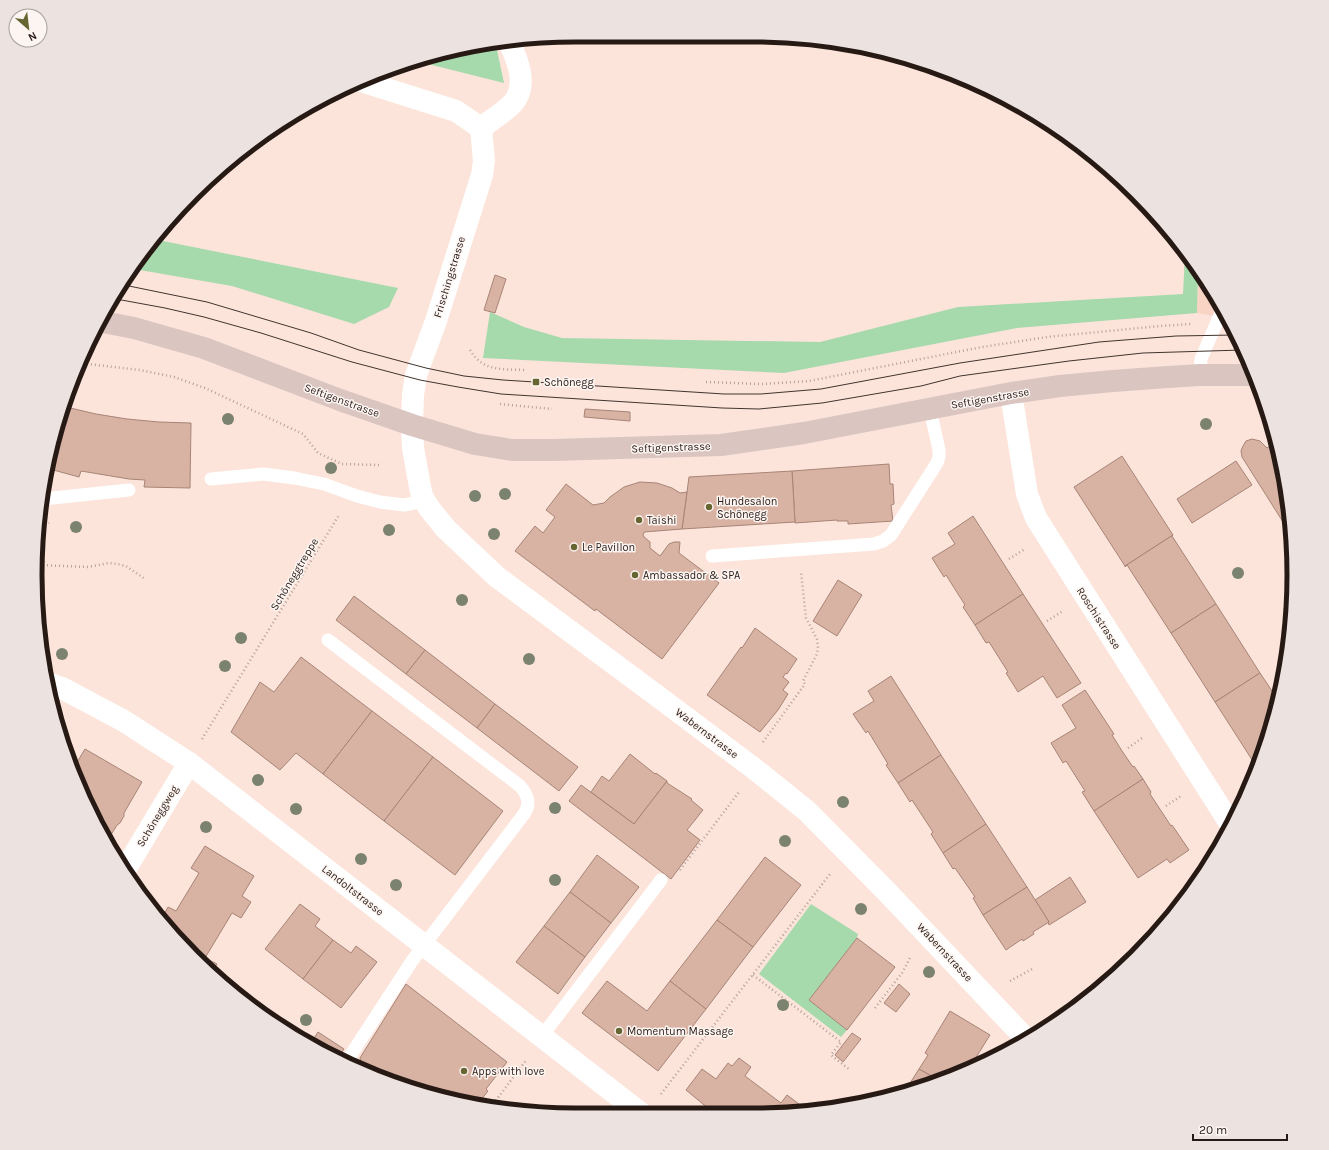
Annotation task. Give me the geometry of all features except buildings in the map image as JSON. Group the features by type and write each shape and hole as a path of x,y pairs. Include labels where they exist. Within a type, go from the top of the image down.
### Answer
{"main road":[{"name":"Seftigenstrasse","path":"106,322 134,328 204,348 412,425 475,444 512,450 701,446 738,443 789,436 1011,394 1113,381 1200,375 1248,375"}],"street":[{"path":"370,84 456,110 481,128 513,104 519,95 521,85 519,70 511,46"},
{"name":"Frischingstrasse","path":"412,425 413,396 416,375 436,321 482,175 484,161 481,128"},
{"name":"Roschistrasse","path":"1011,394 1027,494 1036,518 1228,819"},
{"name":"Wabernstrasse","path":"412,425 415,462 420,488 425,501 446,529 498,577 756,770 807,811 893,898 1020,1037"},
{"name":"Landoltstrasse","path":"53,685 124,721 194,754 424,945 634,1108"},
{"name":"Schöneggweg","path":"128,865 194,754"}],"lane":[{"path":"1200,375 1201,359 1219,316"},
{"path":"712,556 874,544 887,539 937,463 939,450 930,409"},
{"path":"211,479 263,474 324,484 357,496 380,502 404,505 425,501"},
{"path":"48,498 129,490"},
{"path":"328,640 520,786 528,798 528,805 524,814 412,961 350,1058"},
{"path":"542,1036 661,880"}],"path":[{"path":"706,382 761,384 809,382 982,347 1047,337 1160,326 1216,323"},
{"path":"470,350 478,361 484,365 505,369 526,370"},
{"path":"86,364 140,370 174,377 212,391 302,434 318,453 342,464 379,466"},
{"path":"504,374 505,369"},
{"path":"500,404 552,409"},
{"name":"Schöneggtreppe","path":"194,754 339,514"},
{"path":"1009,559 1027,548"},
{"path":"760,746 805,684 803,681 817,654 817,639 806,618 799,549"},
{"path":"42,565 88,567 109,563 118,564 126,566 145,579"},
{"path":"1047,621 1066,609"},
{"path":"1128,748 1147,735"},
{"path":"702,841 743,787"},
{"path":"658,1098 832,872"},
{"path":"875,1008 902,973 912,955"},
{"path":"1009,981 1034,968"},
{"path":"753,974 840,1042 831,1055 850,1070"},
{"path":"495,1102 528,1059"}],"shaded area":[{"path":"1198,280 1220,317 1197,313"}],"green space":[{"path":"495,48 504,83 426,63 471,52"},
{"path":"161,241 398,288 389,307 354,324 232,286 139,270"},
{"path":"1185,262 1198,280 1197,313 1017,328 784,373 483,358 490,312 524,327 562,338 820,342 958,307 1183,294"},
{"path":"811,904 858,934 857,938 809,1000 847,1030 841,1037 759,974"}],"tram line":[{"path":"128,286 207,302 311,333 359,350 426,368 464,376 503,380 724,394 761,394 821,389 960,363 1099,342 1176,336 1230,335"},
{"path":"119,299 204,317 261,333 352,362 420,380 458,387 501,394 722,408 759,409 822,403 921,386 960,376 1069,361 1143,353 1237,350"}],"place":[{"name":"Schönegg","path":"536,382"},
{"name":"Hundesalon Schönegg","path":"709,507"},
{"name":"Taishi","path":"639,520"},
{"name":"Le Pavillon","path":"574,547"},
{"name":"Ambassador & SPA","path":"635,575"},
{"name":"Momentum Massage","path":"619,1031"},
{"name":"Apps with love","path":"464,1071"}]}
